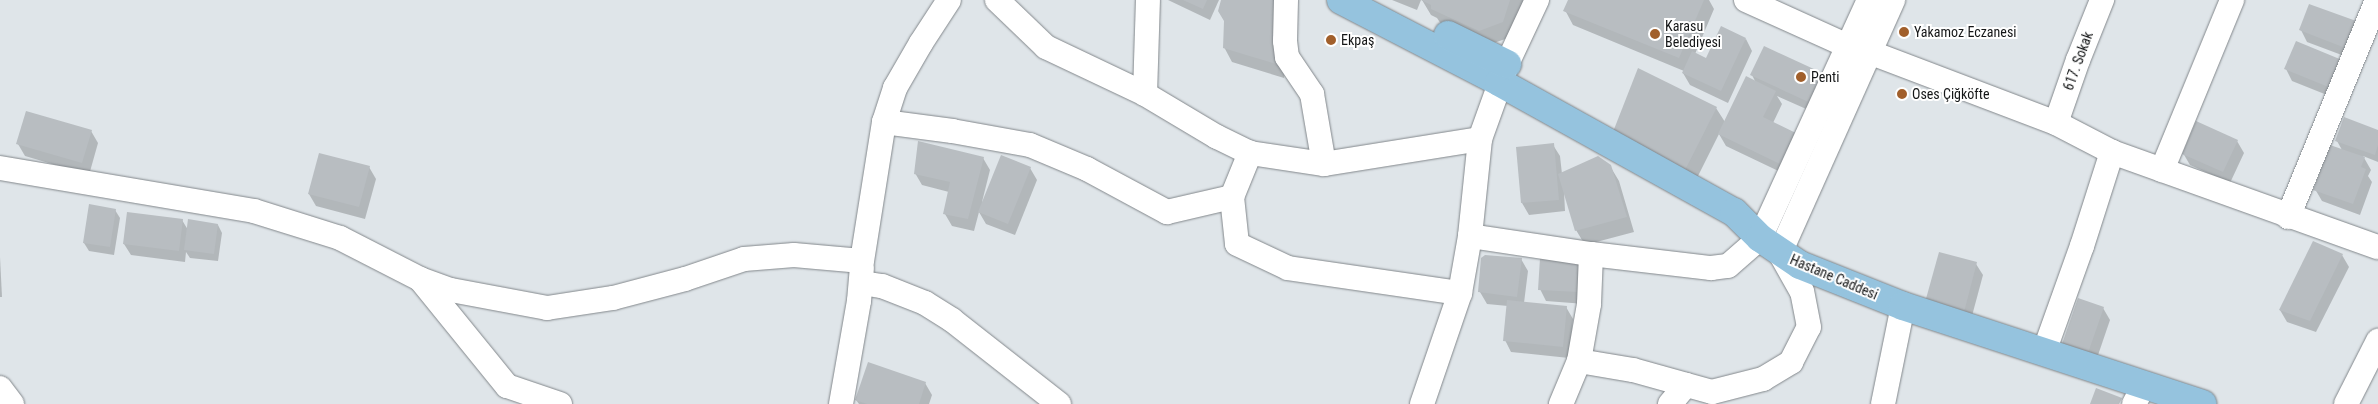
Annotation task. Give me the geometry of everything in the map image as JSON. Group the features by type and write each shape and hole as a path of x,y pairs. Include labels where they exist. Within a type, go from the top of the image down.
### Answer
{"main road":[{"path":"1341,0 1503,73"},
{"path":"1376,0 1503,73"},
{"name":"Hastane Caddesi","path":"1503,73 1734,212 1770,246 1800,265 1903,306 2044,352 2139,394 2202,404"}],"street":[{"path":"841,404 884,122 896,88 921,43 949,0"},
{"path":"997,0 1046,47 1145,94 1217,137 1250,153 1324,164 1480,139"},
{"path":"1145,94 1148,0"},
{"path":"1286,0 1285,41 1287,57 1312,94 1324,164"},
{"path":"1422,404 1460,293 1470,236 1480,139 1503,73 1537,0"},
{"path":"1747,0 1858,49 2056,123 2112,152 2288,217 2378,247"},
{"path":"1470,236 1590,254 1712,268 1728,266 1770,246 1858,49 1869,0"},
{"path":"1858,49 1893,0"},
{"name":"617. Sokak","path":"2056,123 2102,0"},
{"path":"2162,170 2232,0"},
{"path":"2288,217 2377,0"},
{"path":"884,122 952,131 1030,145 1087,169 1167,212 1232,197"},
{"path":"2044,352 2082,246 2112,152"},
{"path":"1250,153 1232,197 1237,244 1288,268 1460,293"},
{"path":"0,168 254,211 340,238 420,279 451,290 547,308 613,298 685,279 744,259 794,255 862,272 882,286 925,303 952,320 1059,404"},
{"path":"1579,361 1633,370 1712,392 1763,379 1791,362 1809,327 1802,292 1770,246"},
{"path":"1562,404 1579,361 1589,304 1590,254"},
{"path":"420,279 504,395 560,404"},
{"path":"1882,404 1903,306"},
{"path":"2346,404 2378,341"},
{"path":"1670,404 1686,385"},
{"path":"0,388 12,404"}],"building":[{"path":"1183,0 1207,0 1203,9"},
{"path":"1221,0 1279,0 1284,2 1276,64 1223,48 1224,21 1218,11"},
{"path":"1421,0 1510,0 1503,22 1479,31 1431,9 1431,5"},
{"name":"Karasu Belediyesi","path":"1568,0 1704,0 1679,58 1563,11"},
{"path":"2309,4 2359,22 2348,49 2299,30"},
{"path":"1721,26 1746,38 1721,91 1682,73 1692,51 1706,58"},
{"path":"2296,41 2342,60 2331,88 2284,69"},
{"path":"1764,46 1829,76 1815,105 1750,75"},
{"path":"1638,68 1717,107 1683,174 1611,137"},
{"path":"1746,76 1776,91 1763,117 1800,135 1784,166 1718,134"},
{"path":"26,111 92,130 82,163 16,144"},
{"path":"2344,117 2378,130 2378,145 2375,155 2335,141"},
{"path":"2196,121 2238,140 2223,172 2182,154"},
{"path":"918,141 984,157 968,219 943,214 950,182 914,174"},
{"path":"1554,143 1559,200 1521,203 1516,147"},
{"path":"2330,145 2365,157 2361,167 2366,169 2353,204 2313,190"},
{"path":"319,153 370,166 359,207 308,194"},
{"path":"1001,155 1031,167 1008,224 978,212"},
{"path":"1598,156 1611,165 1627,217 1575,231 1558,174"},
{"path":"89,204 116,209 110,247 83,243"},
{"path":"127,212 183,219 179,251 123,244"},
{"path":"188,219 218,224 214,254 184,250"},
{"path":"2313,241 2343,254 2310,321 2279,310"},
{"path":"1939,252 1977,262 1963,316 1924,306"},
{"path":"1485,255 1522,258 1517,297 1478,292 1481,258"},
{"path":"1540,258 1581,260 1579,292 1538,290"},
{"path":"2078,298 2104,307 2088,353 2062,344"},
{"path":"1507,300 1567,306 1563,347 1503,341"},
{"path":"868,362 926,382 919,404 867,404 855,400"},
{"path":"2096,388 2122,398 2119,404 2090,404"}],"place":[{"name":"Yakamoz Eczanesi","path":"1904,32"},
{"name":"Karasu Belediyesi","path":"1655,34"},
{"name":"Ekpaş","path":"1331,40"},
{"name":"Penti","path":"1801,77"},
{"name":"Oses Çiğköfte","path":"1902,94"}]}
